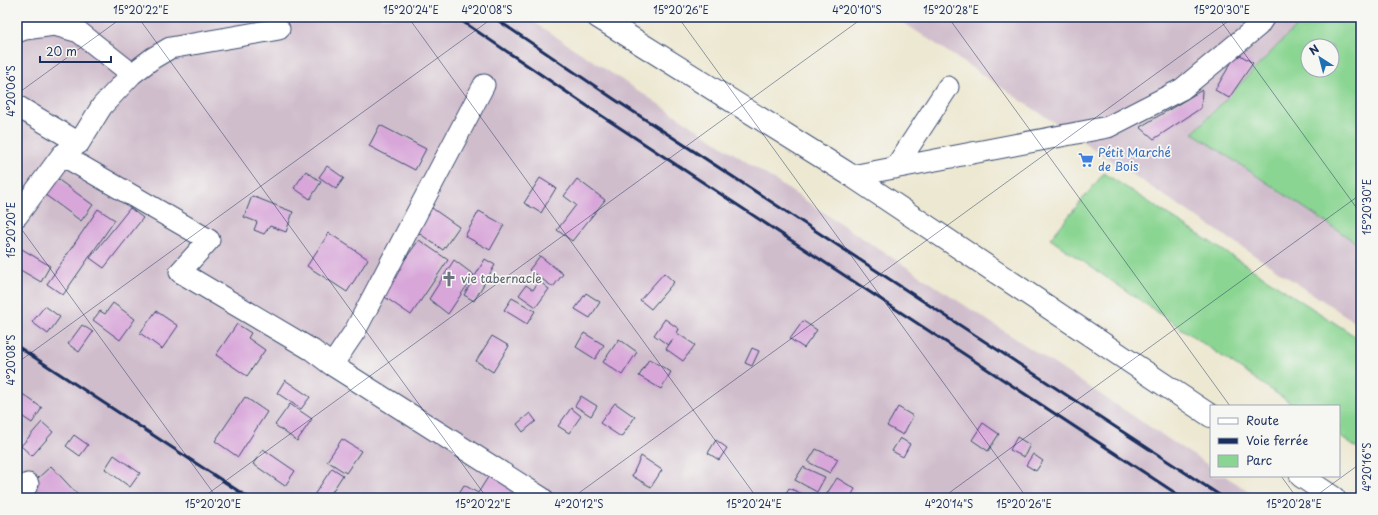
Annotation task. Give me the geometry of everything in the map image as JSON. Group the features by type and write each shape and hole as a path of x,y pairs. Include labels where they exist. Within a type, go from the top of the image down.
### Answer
{"main road":[{"path":"598,17 852,176 1210,415"},
{"path":"1302,477 1334,498"}],"street":[{"path":"852,176 1108,127 1182,89 1258,26 1264,17"},
{"path":"17,32 25,29 54,25 78,32 132,74"},
{"path":"17,216 62,155 79,143 102,106 132,74 153,58 170,48 279,29"},
{"path":"332,365 355,331 484,85"},
{"path":"895,168 948,87"},
{"path":"17,106 79,143"},
{"path":"62,155 209,240 180,272 312,350 332,365 542,498"}],"shaded area":[{"path":"17,17 526,17 1210,466 1210,477 1227,477 1259,498 17,498"},
{"path":"895,17 1361,17 1361,326"}],"green space":[{"path":"1305,17 1361,17 1361,246 1193,133"},
{"path":"1104,173 1361,340 1361,451 1340,437 1340,405 1294,405 1050,239"}],"building":[{"path":"1237,53 1253,63 1229,98 1215,90"},
{"path":"1202,90 1201,108 1154,139 1140,127"},
{"path":"380,125 426,149 415,170 369,146"},
{"path":"327,166 344,178 336,189 319,177"},
{"path":"306,171 321,182 310,199 294,188"},
{"path":"56,178 93,205 81,221 44,194"},
{"path":"540,178 556,188 541,213 524,203"},
{"path":"577,179 605,200 572,241 557,230 576,205 564,196"},
{"path":"252,196 293,212 286,232 270,226 264,234 254,230 257,222 244,217"},
{"path":"429,206 459,227 443,250 413,229"},
{"path":"130,208 143,218 104,268 90,258"},
{"path":"98,209 115,220 63,295 47,284"},
{"path":"479,211 504,225 490,250 465,236"},
{"path":"329,233 368,259 347,292 307,266"},
{"path":"419,240 448,260 411,315 376,291 398,259 403,262"},
{"path":"17,246 50,266 41,282 17,268"},
{"path":"540,256 563,274 553,287 529,270"},
{"path":"485,259 495,265 474,301 464,295"},
{"path":"454,260 474,275 448,314 429,299"},
{"path":"664,273 674,282 651,309 640,300"},
{"path":"539,281 549,289 536,307 519,295 526,285 533,290"},
{"path":"586,293 600,302 590,318 575,309"},
{"path":"512,298 535,311 527,324 504,310"},
{"path":"113,303 135,319 120,340 93,320 100,311 105,314"},
{"path":"45,306 60,317 48,334 32,322"},
{"path":"156,311 178,326 162,349 140,333"},
{"path":"665,319 679,329 677,333 695,345 683,361 666,349 673,339 668,345 654,335"},
{"path":"803,321 817,330 804,348 790,339"},
{"path":"237,324 251,333 248,338 265,350 247,376 216,355"},
{"path":"82,325 93,332 79,352 68,344"},
{"path":"584,333 604,345 595,359 576,347"},
{"path":"492,336 509,346 493,372 476,361"},
{"path":"619,339 637,352 622,375 603,362"},
{"path":"752,348 759,351 752,366 745,363"},
{"path":"649,359 671,372 661,389 639,376"},
{"path":"285,380 310,397 301,409 277,393"},
{"path":"17,390 42,408 32,423 17,413"},
{"path":"581,396 597,406 591,416 575,406"},
{"path":"245,397 267,412 238,457 215,441"},
{"path":"615,403 635,417 621,437 600,423"},
{"path":"290,404 312,419 297,441 275,425"},
{"path":"898,407 913,416 903,435 887,426"},
{"path":"571,408 581,416 569,433 558,426"},
{"path":"530,413 536,421 523,432 517,424"},
{"path":"42,422 53,432 32,456 21,446"},
{"path":"983,423 999,434 988,451 972,440"},
{"path":"74,435 88,445 80,456 66,446"},
{"path":"1017,437 1030,445 1024,457 1010,450"},
{"path":"900,438 910,444 903,457 892,451"},
{"path":"342,439 361,451 346,473 327,461"},
{"path":"716,440 727,448 719,460 708,453"},
{"path":"263,449 295,471 285,486 253,464"},
{"path":"816,449 838,459 830,473 808,462"},
{"path":"1033,454 1043,461 1036,471 1026,465"},
{"path":"114,455 140,473 130,487 105,469"},
{"path":"641,456 662,470 651,487 632,476"},
{"path":"51,466 79,496 77,498 49,498 47,495 43,498 28,498 25,490"},
{"path":"803,467 825,477 817,492 795,480"},
{"path":"332,468 343,475 328,498 312,498"},
{"path":"490,474 515,489 509,498 456,498 464,485 478,493"},
{"path":"837,478 855,489 850,498 824,498"},
{"path":"789,488 811,498 783,498"}],"railway":[{"path":"456,17 602,116 1183,498"},
{"path":"493,17 614,99 1224,498"},
{"path":"17,346 249,498"}],"place":[{"name":"Pétit Marché de Bois","path":"1086,160"},
{"name":"vie tabernacle","path":"449,279"}]}
